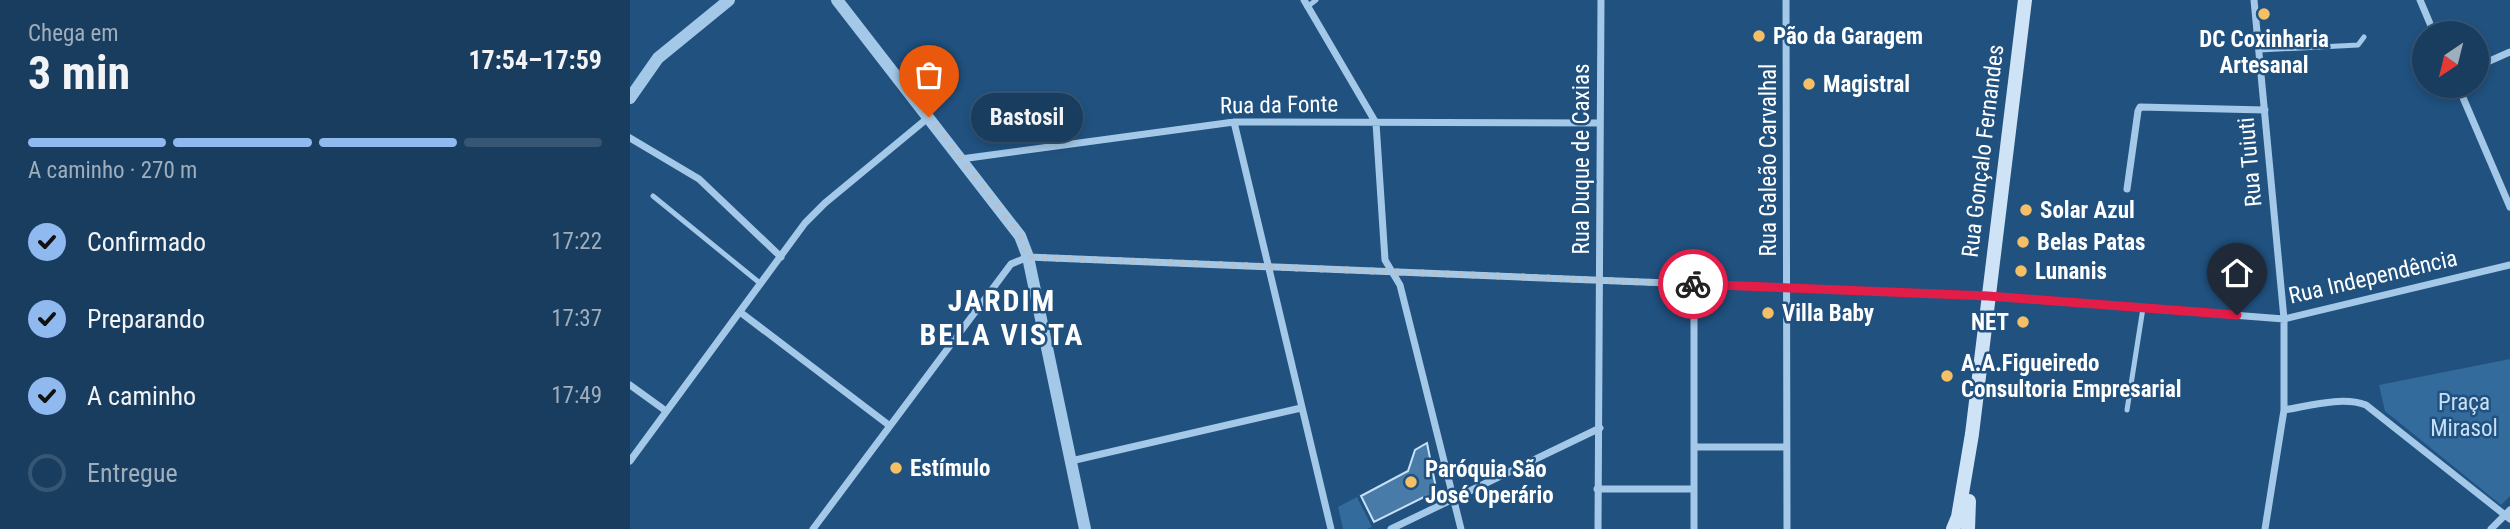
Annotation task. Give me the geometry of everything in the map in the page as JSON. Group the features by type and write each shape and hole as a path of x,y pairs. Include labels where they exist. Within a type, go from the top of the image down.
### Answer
{"main road":[{"name":"Rua Gonçalo Fernandes","path":"1953,529 1958,517 1972,434 2025,0"},
{"name":"Rua Gonçalo Fernandes","path":"1968,529 1972,434"}],"street":[{"path":"630,98 658,58 729,0"},
{"path":"837,0 1020,236 1028,257 1085,529"},
{"name":"Rua Duque de Caxias","path":"1598,529 1601,0"},
{"name":"Rua Galeão Carvalhal","path":"1786,0 1787,529"},
{"name":"Rua Tuiuti","path":"2254,0 2284,319 2284,410 2265,529"},
{"path":"2420,0 2429,21"},
{"path":"1306,4 1376,123 1385,260 1401,285 1461,529"},
{"path":"2489,61 2510,52"},
{"path":"2463,98 2510,207"},
{"path":"2127,189 2140,107 2265,110"},
{"path":"630,461 815,212 929,117"},
{"path":"1234,122 1331,529"},
{"name":"Rua da Fonte","path":"961,159 1234,122 1600,123"},
{"path":"630,138 699,178 781,257"},
{"path":"818,527 1011,264 1028,257"},
{"name":"Rua Independência","path":"1028,257 1988,296 2284,319 2510,264"},
{"path":"1694,284 1694,529"},
{"path":"740,312 890,426"},
{"path":"630,385 666,411"},
{"path":"2284,410 2343,402 2366,405 2508,515 2491,529"},
{"path":"1071,461 1301,408"},
{"path":"1391,529 1600,428"},
{"path":"1694,447 1786,447"},
{"path":"1597,489 1694,489"}],"lane":[{"path":"1306,4 1315,0"},
{"path":"2259,50 2358,45 2364,37"},
{"path":"653,195 761,284"},
{"path":"2127,411 2143,308"}],"green space":[{"name":"Praça Mirasol","path":"2510,359 2510,496 2501,505 2385,411 2379,385"},
{"path":"1357,497 1372,527 1343,529 1338,507"}],"building":[{"name":"Paróquia São José Operário","path":"1427,443 1437,493 1374,522 1361,496 1408,471 1415,450"}],"way so far":[{"path":"929,117 1020,236 1028,257 1693,284"}],"place":[{"name":"DC Coxinharia Artesanal","path":"2264,14"},
{"name":"Pão da Garagem","path":"1759,36"},
{"name":"Magistral","path":"1809,84"},
{"name":"Bastosil","path":"929,117"},
{"name":"Solar Azul","path":"2026,210"},
{"name":"Belas Patas","path":"2023,242"},
{"name":"Lunanis","path":"2021,271"},
{"name":"Villa Baby","path":"1768,313"},
{"name":"NET","path":"2023,322"},
{"name":"A.A.Figueiredo Consultoria Empresarial","path":"1947,376"},
{"name":"Estímulo","path":"896,468"},
{"name":"Paróquia São José Operário","path":"1411,482"}],"district":[{"name":"JARDIM BELA VISTA","path":"1002,317"}],"route":[{"path":"1693,284 1988,296 2237,315"}]}
